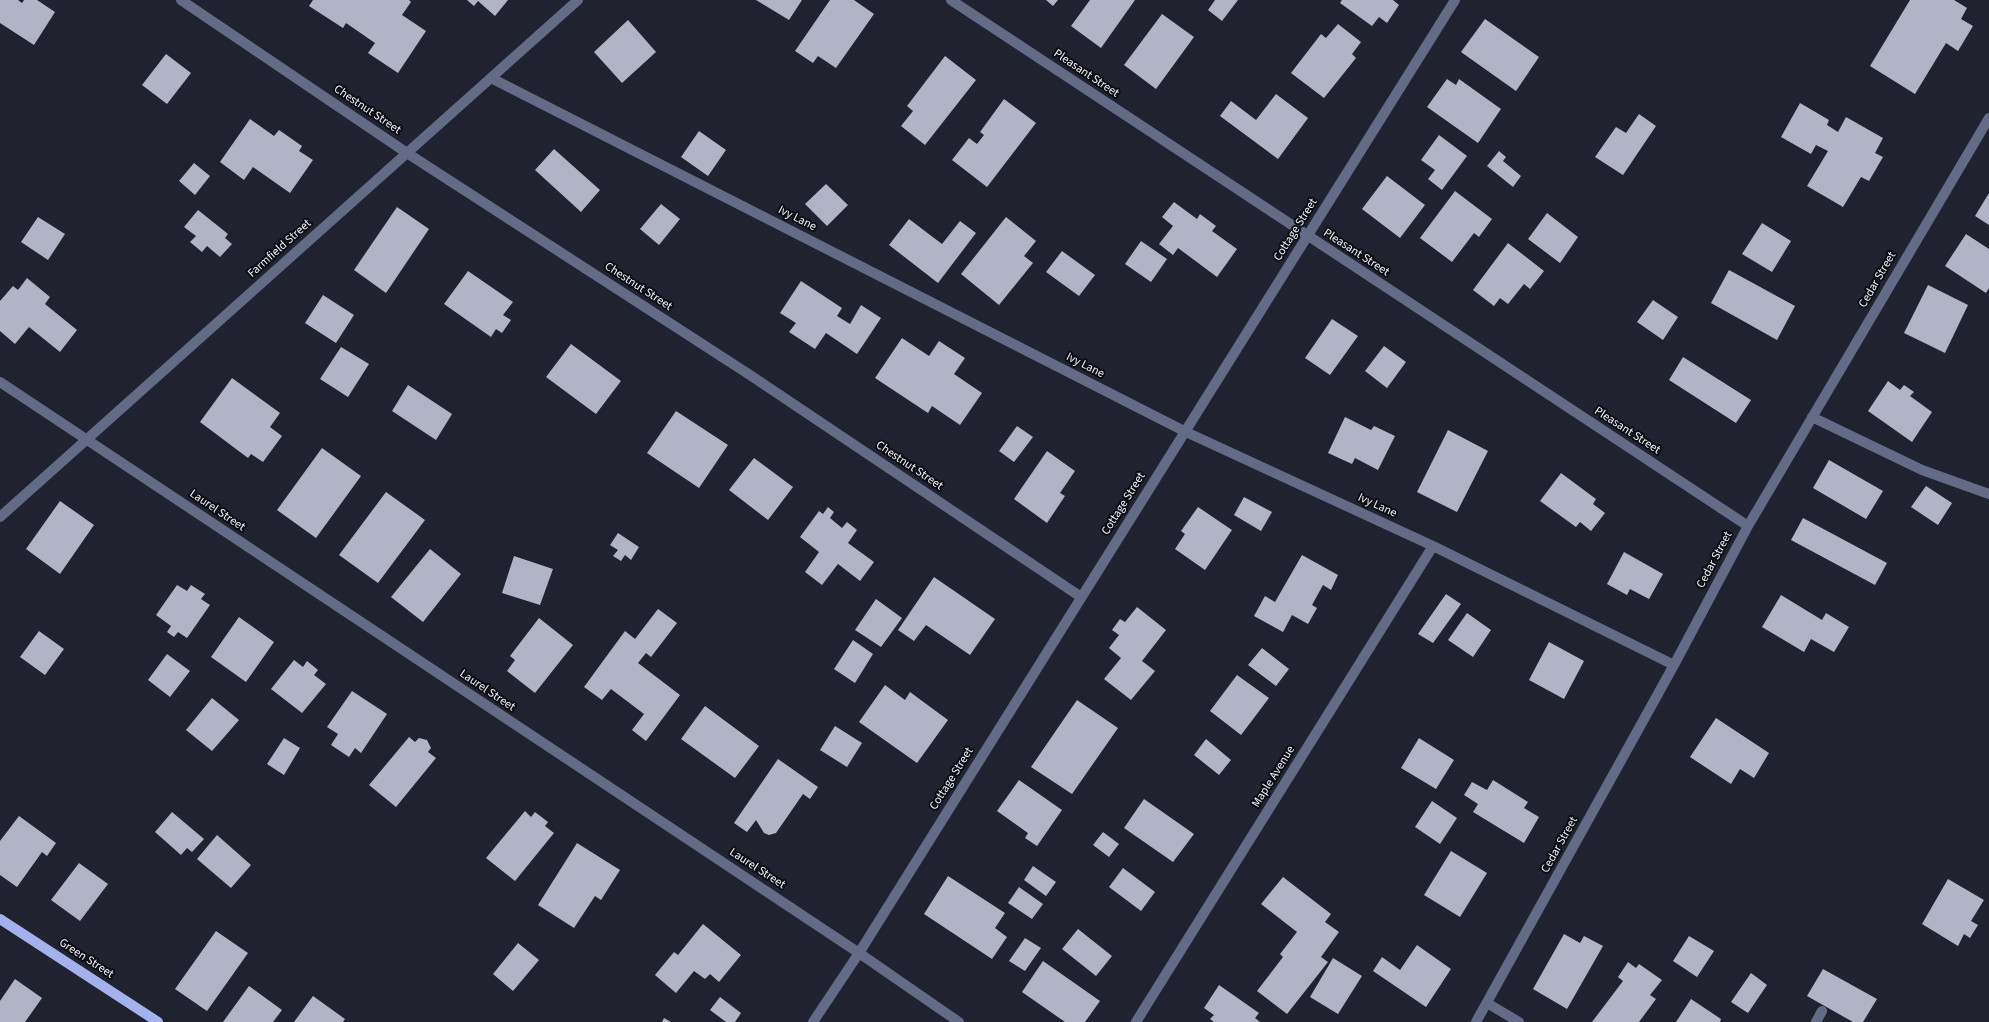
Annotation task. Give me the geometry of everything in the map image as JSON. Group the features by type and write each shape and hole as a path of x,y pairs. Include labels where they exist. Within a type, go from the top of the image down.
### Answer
{"main road":[{"name":"Green Street","path":"0,919 158,1022"}],"street":[{"name":"Chestnut Street","path":"181,0 407,153 756,380 1081,597"},
{"name":"Farmfield Street","path":"0,517 578,0"},
{"name":"Pleasant Street","path":"951,0 1748,526"},
{"name":"Cottage Street","path":"813,1022 859,953 1455,0"},
{"name":"Ivy Lane","path":"491,78 1186,432 1433,546 1674,665"},
{"name":"Cedar Street","path":"1476,1022 1674,665 1748,526 1989,118"},
{"name":"Laurel Street","path":"0,382 859,953 959,1022"},
{"path":"1812,417 1922,470 1989,494"},
{"name":"Maple Avenue","path":"1136,1022 1433,546"},
{"path":"1487,1003 1519,1022"},
{"path":"1816,1022 1822,1011"}],"building":[{"path":"0,0 18,0 22,3 24,0 37,0 55,12 34,45 0,23"},
{"path":"313,0 409,0 411,2 402,15 426,31 398,73 368,53 375,43 346,23 343,28 309,6"},
{"path":"467,0 508,0 495,16 478,1 474,6"},
{"path":"756,0 802,0 789,20"},
{"path":"830,0 854,0 874,14 836,68 818,56 813,63 795,51"},
{"path":"1046,0 1058,0 1053,6"},
{"path":"1090,0 1135,0 1101,48 1071,26"},
{"path":"1215,0 1238,0 1222,21 1208,10"},
{"path":"1342,0 1393,0 1399,5 1387,23 1379,17 1372,26 1340,3"},
{"path":"1910,0 1954,0 1967,8 1961,19 1973,26 1958,51 1946,43 1915,94 1870,66"},
{"path":"1162,14 1194,37 1156,89 1124,65"},
{"path":"1485,19 1539,57 1516,91 1461,52"},
{"path":"628,20 656,52 622,83 594,52"},
{"path":"1338,24 1361,42 1352,54 1356,58 1324,98 1291,73 1321,34 1326,38"},
{"path":"166,54 191,73 167,104 142,85"},
{"path":"945,56 976,80 925,145 901,126 913,111 907,106"},
{"path":"1447,79 1456,85 1459,79 1501,109 1478,143 1427,107"},
{"path":"1276,94 1308,118 1278,159 1220,116 1231,101 1256,120"},
{"path":"1004,99 1036,123 987,187 952,160 969,138 977,144 984,135 980,132"},
{"path":"1800,103 1829,120 1827,125 1838,132 1846,117 1883,138 1875,153 1883,157 1869,181 1861,177 1843,207 1807,186 1828,151 1816,145 1811,154 1781,137"},
{"path":"1639,114 1656,126 1623,175 1595,157 1616,127 1626,133"},
{"path":"250,119 274,136 279,130 302,146 299,151 313,160 290,193 253,167 244,180 220,162"},
{"path":"699,131 726,150 708,176 681,157"},
{"path":"1439,135 1467,156 1442,190 1428,179 1435,170 1421,160"},
{"path":"554,149 600,190 581,212 535,170"},
{"path":"1499,151 1506,157 1503,161 1521,176 1513,187 1487,166"},
{"path":"194,163 210,176 195,195 179,181"},
{"path":"1387,176 1425,205 1400,238 1362,209"},
{"path":"826,184 848,205 827,226 805,204"},
{"path":"1455,191 1492,219 1479,237 1474,233 1452,262 1420,238"},
{"path":"1989,193 1989,225 1975,216"},
{"path":"1174,202 1197,219 1200,214 1216,226 1212,231 1237,249 1217,277 1178,248 1173,255 1159,244 1173,226 1162,217"},
{"path":"661,204 680,219 659,245 640,229"},
{"path":"397,207 429,229 386,293 354,270"},
{"path":"198,210 228,234 225,238 232,244 220,257 207,246 202,252 190,242 196,236 184,227"},
{"path":"1547,213 1578,237 1560,263 1528,239"},
{"path":"38,217 65,234 48,260 21,242"},
{"path":"1006,217 1036,241 1024,256 1033,263 999,305 961,274"},
{"path":"909,219 942,244 960,221 976,233 938,283 889,245"},
{"path":"1762,223 1791,241 1772,272 1742,254"},
{"path":"1966,234 1989,249 1989,288 1986,293 1945,266"},
{"path":"1141,241 1167,259 1151,282 1125,264"},
{"path":"1508,243 1544,271 1530,289 1524,284 1508,304 1500,298 1494,306 1473,290"},
{"path":"1062,251 1095,275 1079,296 1046,272"},
{"path":"1729,270 1795,306 1777,340 1711,303"},
{"path":"468,271 513,302 503,315 511,320 502,333 496,329 491,337 444,304"},
{"path":"27,278 50,297 45,304 77,330 60,352 29,327 15,344 0,331 0,301 13,286 18,290"},
{"path":"801,281 842,308 837,316 850,324 861,305 881,318 857,354 826,333 815,349 789,332 796,323 780,313"},
{"path":"1928,285 1968,305 1945,353 1904,333"},
{"path":"323,295 354,315 336,343 305,323"},
{"path":"1653,300 1678,317 1663,340 1637,322"},
{"path":"1332,319 1358,336 1330,375 1305,358"},
{"path":"902,338 929,356 939,341 965,358 954,374 982,393 960,425 932,406 928,413 875,378"},
{"path":"571,344 621,381 596,414 546,377"},
{"path":"1384,346 1406,362 1387,388 1365,371"},
{"path":"341,347 369,364 348,397 320,379"},
{"path":"1683,357 1751,400 1736,423 1669,380"},
{"path":"232,378 280,413 270,427 282,436 263,462 251,454 248,458 200,422"},
{"path":"1888,381 1900,390 1904,385 1914,392 1910,396 1932,412 1912,442 1868,411"},
{"path":"408,385 452,414 436,440 392,411"},
{"path":"676,411 728,445 699,488 647,453"},
{"path":"1345,417 1371,430 1374,426 1395,436 1378,470 1355,458 1352,464 1328,453"},
{"path":"1017,426 1033,437 1014,462 999,451"},
{"path":"1448,430 1488,451 1457,512 1417,492"},
{"path":"322,448 361,476 316,538 277,510"},
{"path":"1047,451 1075,471 1060,493 1065,496 1047,523 1014,499"},
{"path":"754,458 793,487 768,520 729,490"},
{"path":"1829,460 1883,491 1866,519 1813,488"},
{"path":"1561,473 1596,499 1593,504 1605,513 1591,531 1580,522 1576,527 1540,501"},
{"path":"1926,486 1952,503 1938,525 1911,507"},
{"path":"386,492 425,520 378,583 339,555"},
{"path":"1244,497 1272,512 1261,531 1234,515"},
{"path":"60,501 94,525 60,574 26,549"},
{"path":"828,507 834,512 830,518 842,528 847,522 857,530 848,543 874,562 860,581 838,564 822,585 805,572 819,552 800,537 819,511 823,514"},
{"path":"1198,507 1232,530 1205,570 1175,549 1185,534 1181,531"},
{"path":"1803,518 1887,563 1875,585 1791,540"},
{"path":"618,533 639,547 631,560 625,555 621,561 613,556 618,550 610,545"},
{"path":"430,549 461,574 423,622 391,597"},
{"path":"1624,552 1663,574 1649,599 1630,589 1627,595 1607,584"},
{"path":"1302,555 1338,575 1331,590 1323,585 1312,605 1317,608 1308,624 1292,615 1283,632 1254,616 1265,596 1275,602"},
{"path":"514,556 553,569 540,605 502,593"},
{"path":"934,577 995,619 970,655 926,625 914,641 898,630"},
{"path":"177,585 187,591 191,585 205,594 201,599 210,605 187,638 178,632 174,637 167,632 171,626 156,615"},
{"path":"1446,594 1461,604 1433,643 1418,634"},
{"path":"1781,595 1822,620 1826,613 1849,627 1834,652 1811,639 1804,652 1762,627"},
{"path":"876,599 902,618 881,647 855,630"},
{"path":"1137,607 1166,630 1142,661 1155,671 1131,700 1104,679 1121,658 1109,648 1119,635 1112,630 1120,619 1125,622"},
{"path":"658,609 677,623 651,657 646,653 638,663 680,695 646,741 632,730 644,714 611,689 602,700 584,687 625,631 635,639"},
{"path":"1467,613 1491,630 1473,657 1448,640"},
{"path":"239,617 274,642 246,682 211,657"},
{"path":"539,618 573,645 535,693 507,671 515,660 510,656"},
{"path":"39,631 64,649 45,675 20,657"},
{"path":"853,640 873,654 855,683 834,669"},
{"path":"1549,642 1584,661 1564,699 1529,680"},
{"path":"1262,648 1289,669 1276,686 1248,665"},
{"path":"167,654 190,671 170,697 148,680"},
{"path":"294,660 303,667 307,661 318,670 314,675 326,684 302,713 271,689"},
{"path":"1237,675 1269,698 1241,735 1210,711"},
{"path":"885,685 905,700 910,692 948,720 917,763 859,722"},
{"path":"352,691 387,714 361,753 355,748 349,757 331,745 338,734 327,727"},
{"path":"212,698 239,720 212,751 186,730"},
{"path":"1077,700 1118,728 1072,794 1031,767"},
{"path":"705,706 759,746 735,778 681,739"},
{"path":"1716,718 1769,753 1754,778 1740,769 1731,784 1690,757"},
{"path":"835,726 862,743 847,767 820,750"},
{"path":"409,737 415,742 419,738 427,740 431,748 428,752 436,758 396,807 369,785"},
{"path":"284,738 300,748 284,775 267,764"},
{"path":"1419,738 1454,760 1436,789 1401,768"},
{"path":"1206,739 1231,760 1219,775 1194,755"},
{"path":"778,759 818,787 810,799 803,794 776,833 769,835 764,833 756,820 747,832 734,823"},
{"path":"1019,780 1062,810 1037,846 1025,838 1028,833 997,811"},
{"path":"1493,780 1528,802 1524,808 1539,817 1524,843 1473,812 1478,804 1464,795 1472,782 1487,790"},
{"path":"1144,799 1194,834 1173,862 1124,828"},
{"path":"1432,801 1457,818 1440,844 1415,827"},
{"path":"525,811 531,817 535,812 548,822 545,826 554,833 515,881 486,858"},
{"path":"172,812 204,839 192,852 187,848 181,855 155,832"},
{"path":"19,816 56,843 47,856 42,852 17,887 0,875 0,841"},
{"path":"1103,832 1119,844 1109,857 1093,845"},
{"path":"217,835 251,865 231,888 197,859"},
{"path":"577,843 620,870 601,900 595,896 574,928 538,905"},
{"path":"1451,851 1487,873 1460,917 1424,895"},
{"path":"79,863 108,884 80,921 51,900"},
{"path":"1033,866 1056,882 1046,896 1024,880"},
{"path":"1123,868 1155,892 1141,911 1109,887"},
{"path":"948,876 1005,913 995,928 1007,937 992,959 924,914"},
{"path":"1283,877 1331,914 1325,922 1339,932 1321,957 1328,962 1287,1014 1257,991 1283,957 1280,954 1297,932 1261,904"},
{"path":"1948,879 1984,900 1971,921 1978,925 1970,938 1964,934 1958,946 1922,924"},
{"path":"1019,887 1043,904 1032,919 1008,903"},
{"path":"703,924 741,955 719,982 710,974 705,979 694,971 676,993 655,975 674,952 678,955"},
{"path":"1078,929 1112,956 1096,976 1062,949"},
{"path":"216,931 248,953 207,1011 175,989"},
{"path":"1564,934 1580,943 1584,936 1603,946 1567,1009 1533,989"},
{"path":"1689,936 1714,951 1697,977 1673,961"},
{"path":"1025,938 1041,948 1025,971 1009,961"},
{"path":"518,943 539,960 513,991 493,974"},
{"path":"1417,945 1451,969 1426,1007 1373,971 1382,957 1400,970"},
{"path":"1333,958 1362,976 1338,1014 1310,997"},
{"path":"1043,961 1100,1001 1085,1022 1065,1022 1022,992"},
{"path":"1628,962 1636,968 1639,964 1662,980 1650,995 1656,999 1639,1022 1592,1022 1623,981 1618,977"},
{"path":"1823,969 1877,999 1863,1022 1853,1022 1807,996"},
{"path":"1751,973 1767,985 1748,1013 1731,1002"},
{"path":"15,979 42,998 25,1022 0,1022 0,1001"},
{"path":"1219,985 1259,1013 1255,1018 1260,1022 1214,1022 1210,1019 1214,1015 1204,1008"},
{"path":"249,986 282,1010 273,1022 223,1022"},
{"path":"313,996 345,1019 343,1022 294,1022"},
{"path":"720,997 741,1013 735,1022 726,1022 710,1010"},
{"path":"1691,999 1721,1019 1720,1022 1676,1022"},
{"path":"664,1018 671,1022 662,1022"}]}
